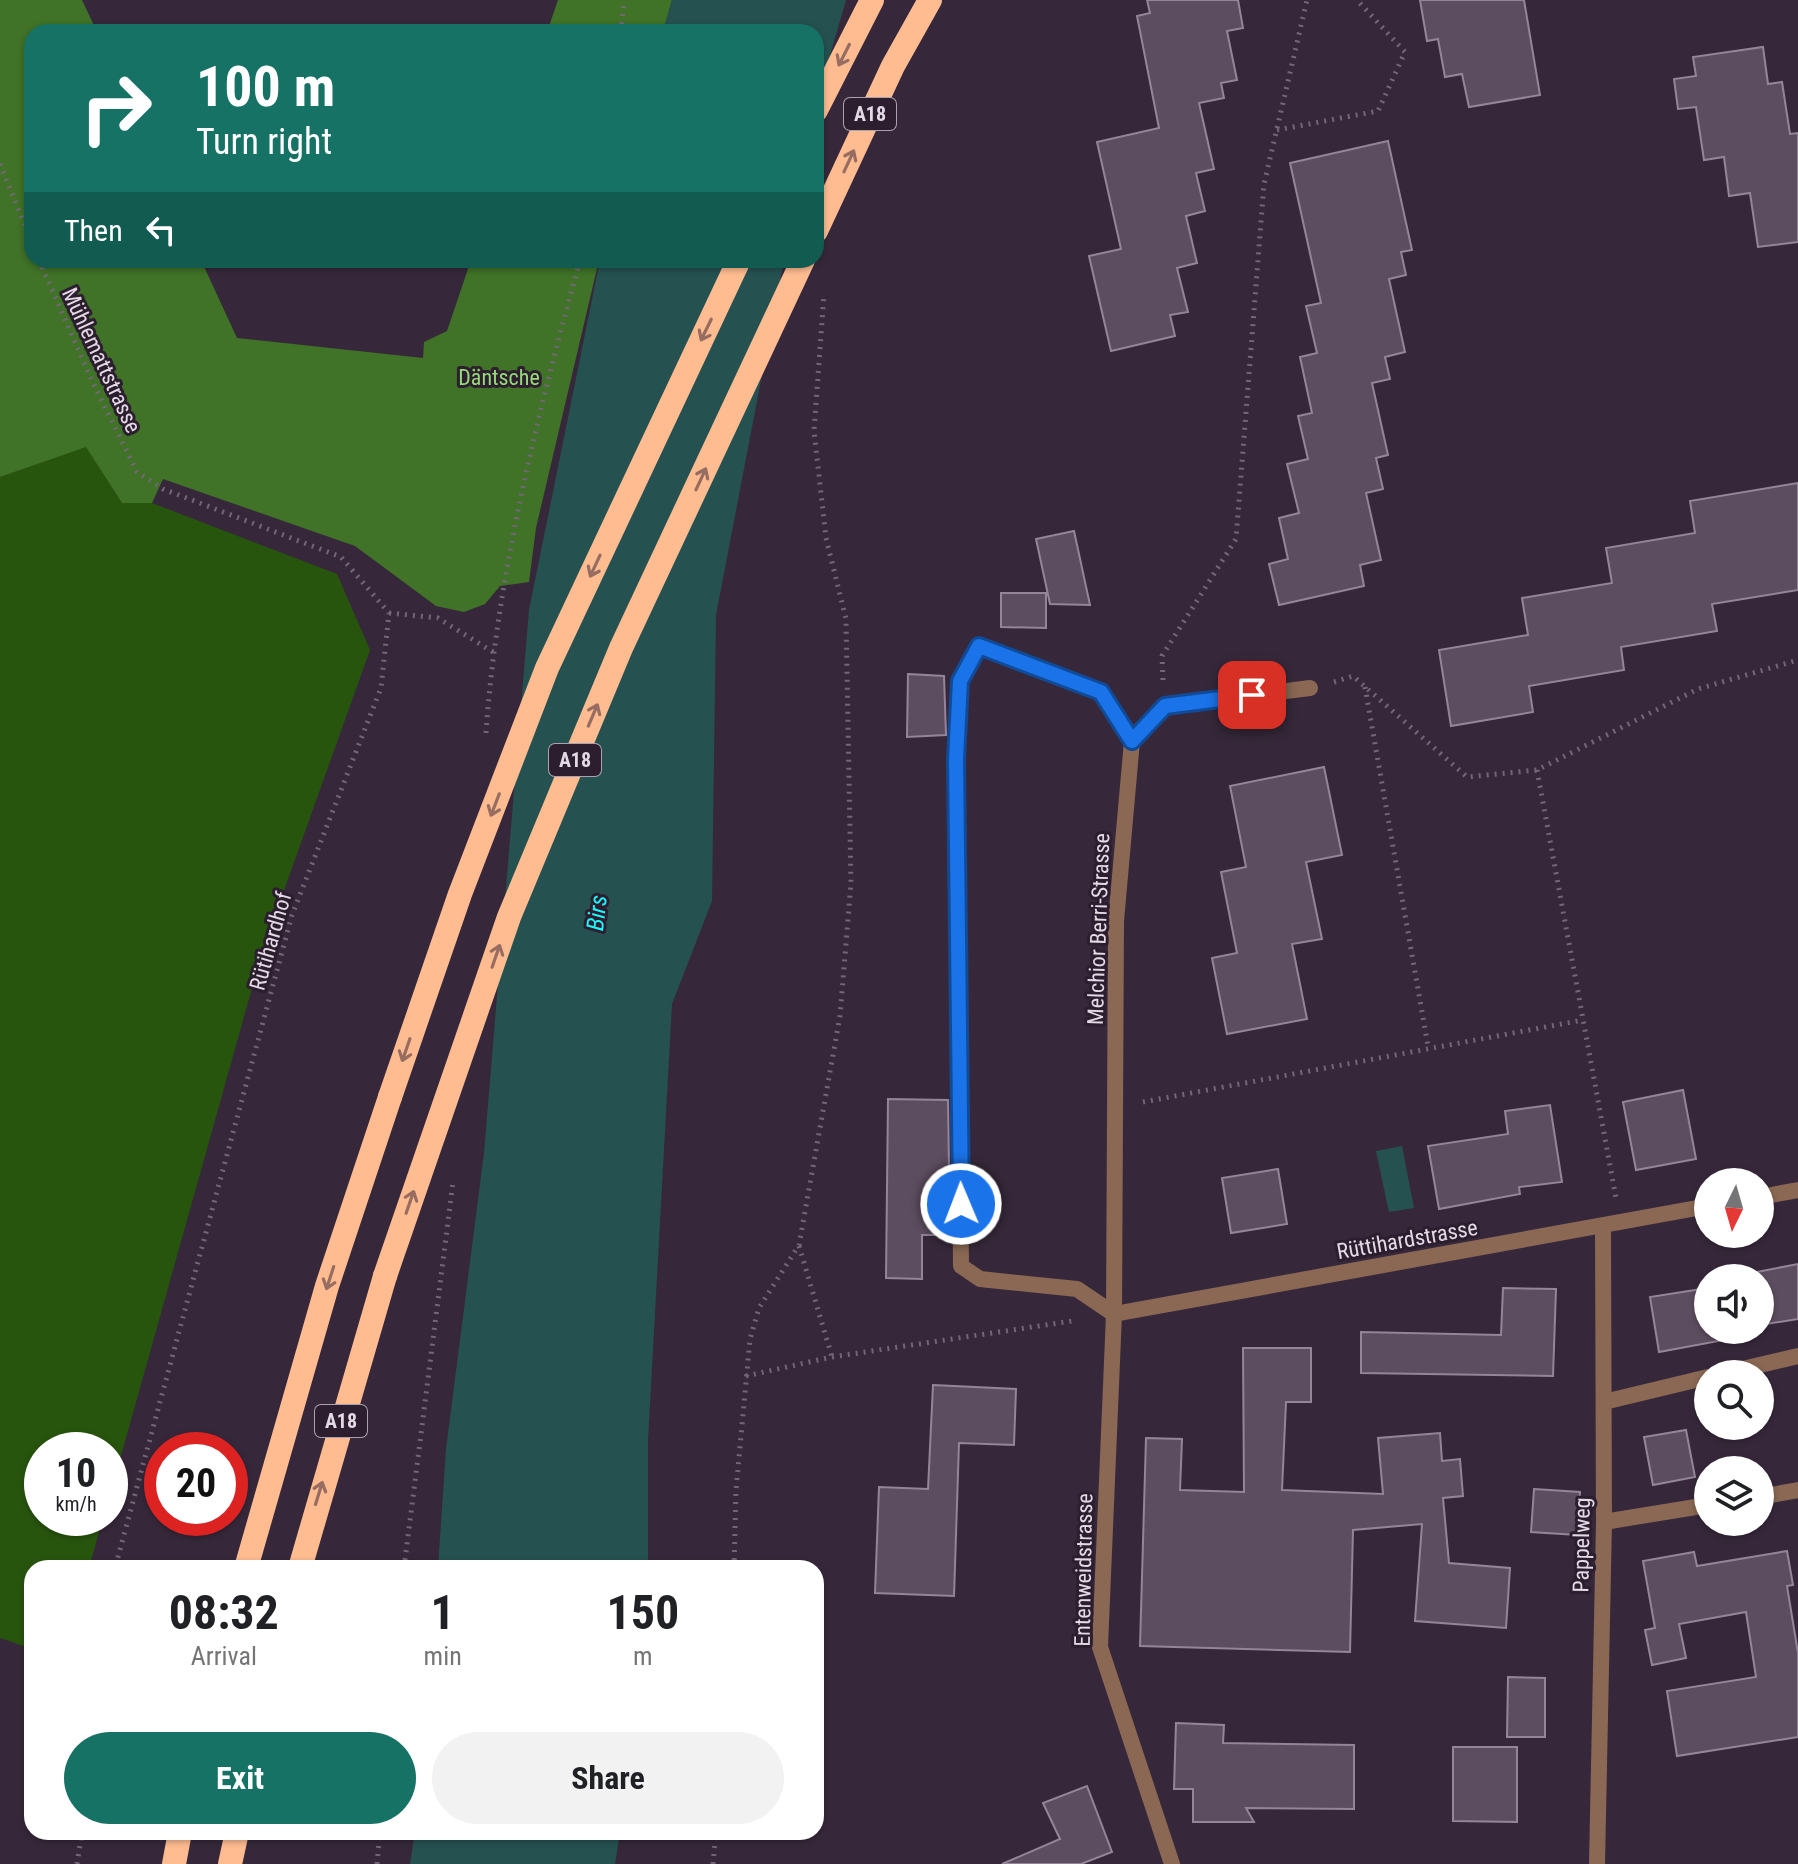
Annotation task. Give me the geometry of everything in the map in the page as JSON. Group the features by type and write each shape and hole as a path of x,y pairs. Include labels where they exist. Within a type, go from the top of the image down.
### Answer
{"highway":[{"name":"A18","path":"824,94 872,0"},
{"name":"A18","path":"824,214 893,66 930,0"},
{"name":"A18","path":"248,1560 327,1286 460,894 547,668 735,268"},
{"name":"A18","path":"302,1560 385,1276 509,917 621,648 799,268"},
{"path":"174,1864 178,1840"},
{"path":"230,1864 235,1840"}],"street":[{"path":"1114,1314 1077,1289 980,1279 961,1266 956,870 960,681 979,646 1101,692 1132,741 1165,706 1310,688"},
{"name":"Melchior Berri-Strasse","path":"1114,1314 1116,921 1132,741"},
{"path":"1774,1194 1798,1190"},
{"name":"Rüttihardstrasse","path":"1114,1314 1694,1209"},
{"name":"Pappelweg","path":"1597,1864 1604,1522 1603,1227"},
{"name":"Entenweidstrasse","path":"1114,1314 1100,1647 1172,1864"},
{"path":"1774,1362 1798,1356"},
{"path":"1604,1402 1694,1380"},
{"path":"1774,1494 1798,1490"},
{"path":"1604,1522 1694,1507"}],"path":[{"path":"622,24 624,0"},
{"path":"1165,706 1162,656 1236,539 1264,184 1307,0"},
{"path":"1277,130 1378,111 1405,52 1357,0"},
{"path":"0,164 24,223"},
{"name":"Mühlemattstrasse","path":"43,268 137,472 163,489 341,557 389,613"},
{"path":"734,1560 750,1339 759,1308 799,1245 840,1016 851,883 846,619 826,538 814,431 824,291"},
{"path":"389,613 438,618 493,652"},
{"name":"Rütihardhof","path":"117,1560 292,915 381,688 389,613"},
{"path":"1310,688 1353,676 1467,777 1537,770 1698,689 1798,660"},
{"path":"1364,686 1428,1046"},
{"path":"1537,770 1621,1223"},
{"path":"1115,1107 1428,1046 1583,1020"},
{"path":"799,1245 832,1357"},
{"path":"746,1376 832,1357 1114,1314"},
{"path":"77,1864 81,1840"},
{"path":"377,1864 379,1840"},
{"path":"713,1864 715,1840"}],"green space":[{"name":"Däntsche","path":"0,0 82,0 93,24 24,24 24,268 205,268 237,338 423,358 424,342 447,331 468,268 597,268 536,528 529,582 500,586 485,604 464,612 436,606 355,546 163,479 152,503 122,503 86,447 0,477"},
{"path":"558,0 672,0 665,24 550,24"},
{"path":"86,446 122,503 152,503 337,574 370,650 263,949 128,1432 24,1432 24,1536 98,1536 91,1560 24,1560 24,1646 0,1638 0,477"}],"water":[{"path":"672,0 846,0 824,76 824,24 665,24"},
{"name":"Birs","path":"598,268 782,268 716,615 712,901 672,1004 648,1440 648,1560 439,1560 446,1449 484,1153 529,610"},
{"path":"1402,1146 1414,1208 1389,1212 1376,1151"},
{"path":"414,1840 619,1840 615,1864 410,1864"}],"building":[{"path":"1147,0 1238,0 1243,28 1227,31 1237,80 1221,83 1224,98 1199,103 1214,169 1196,173 1205,211 1186,216 1197,263 1177,268 1188,312 1170,315 1175,336 1111,351 1089,256 1121,249 1097,142 1159,128 1137,16 1150,13"},
{"path":"1420,0 1524,0 1540,95 1469,107 1462,74 1445,77 1438,39 1427,41"},
{"path":"1763,47 1768,84 1782,82 1790,134 1798,133 1798,242 1758,247 1750,193 1729,196 1724,157 1704,160 1696,107 1678,109 1674,79 1696,76 1693,57"},
{"path":"1388,141 1412,250 1401,252 1406,275 1389,279 1405,352 1385,357 1390,379 1372,383 1388,455 1376,458 1383,489 1366,493 1381,560 1360,565 1364,586 1279,605 1269,564 1288,559 1279,518 1299,513 1287,464 1308,459 1298,416 1312,413 1300,357 1317,353 1306,306 1321,303 1290,163"},
{"path":"1798,483 1798,590 1712,604 1717,631 1621,647 1624,670 1529,686 1533,712 1451,726 1439,650 1528,635 1522,598 1612,583 1606,548 1695,533 1690,501"},
{"path":"1074,531 1090,605 1050,604 1036,539"},
{"path":"1001,593 1046,593 1046,628 1001,627"},
{"path":"908,674 944,676 946,735 907,737"},
{"path":"1324,767 1342,855 1306,862 1322,939 1292,944 1307,1019 1227,1034 1212,958 1237,953 1221,872 1246,867 1230,786"},
{"path":"1683,1090 1696,1159 1636,1170 1623,1102"},
{"path":"888,1099 948,1100 950,1235 922,1235 922,1279 886,1278"},
{"path":"1550,1105 1562,1182 1519,1187 1520,1194 1439,1209 1428,1146 1508,1134 1505,1111"},
{"path":"1278,1169 1287,1224 1231,1233 1222,1178"},
{"path":"1798,1264 1798,1319 1774,1323 1774,1269"},
{"path":"1503,1288 1556,1289 1553,1376 1361,1373 1361,1332 1501,1335"},
{"path":"1694,1290 1694,1344 1702,1344 1659,1352 1650,1297"},
{"path":"1243,1348 1311,1348 1311,1402 1286,1402 1282,1490 1383,1494 1378,1438 1440,1433 1442,1461 1460,1459 1463,1496 1443,1498 1449,1563 1510,1568 1506,1628 1415,1621 1422,1524 1353,1530 1350,1652 1140,1646 1146,1438 1182,1439 1180,1490 1244,1492"},
{"path":"933,1385 1016,1389 1014,1445 959,1443 954,1596 875,1593 879,1487 928,1489"},
{"path":"1686,1430 1694,1477 1653,1485 1644,1437"},
{"path":"1534,1489 1580,1492 1577,1535 1531,1532"},
{"path":"1787,1551 1793,1585 1787,1586 1798,1653 1798,1737 1677,1756 1667,1691 1756,1677 1746,1612 1679,1624 1686,1658 1652,1665 1645,1630 1655,1628 1643,1561 1694,1552 1697,1566"},
{"path":"1508,1677 1545,1678 1545,1737 1507,1737"},
{"path":"1176,1723 1224,1725 1223,1743 1354,1745 1354,1809 1246,1808 1254,1822 1193,1822 1193,1789 1174,1789"},
{"path":"1453,1747 1517,1747 1517,1822 1453,1821"},
{"path":"1087,1786 1112,1852 1081,1864 1002,1864 1060,1839 1043,1803"}],"route":[{"path":"961,1204 956,759 960,681 979,646 1101,692 1132,741 1165,706 1252,695"}]}
